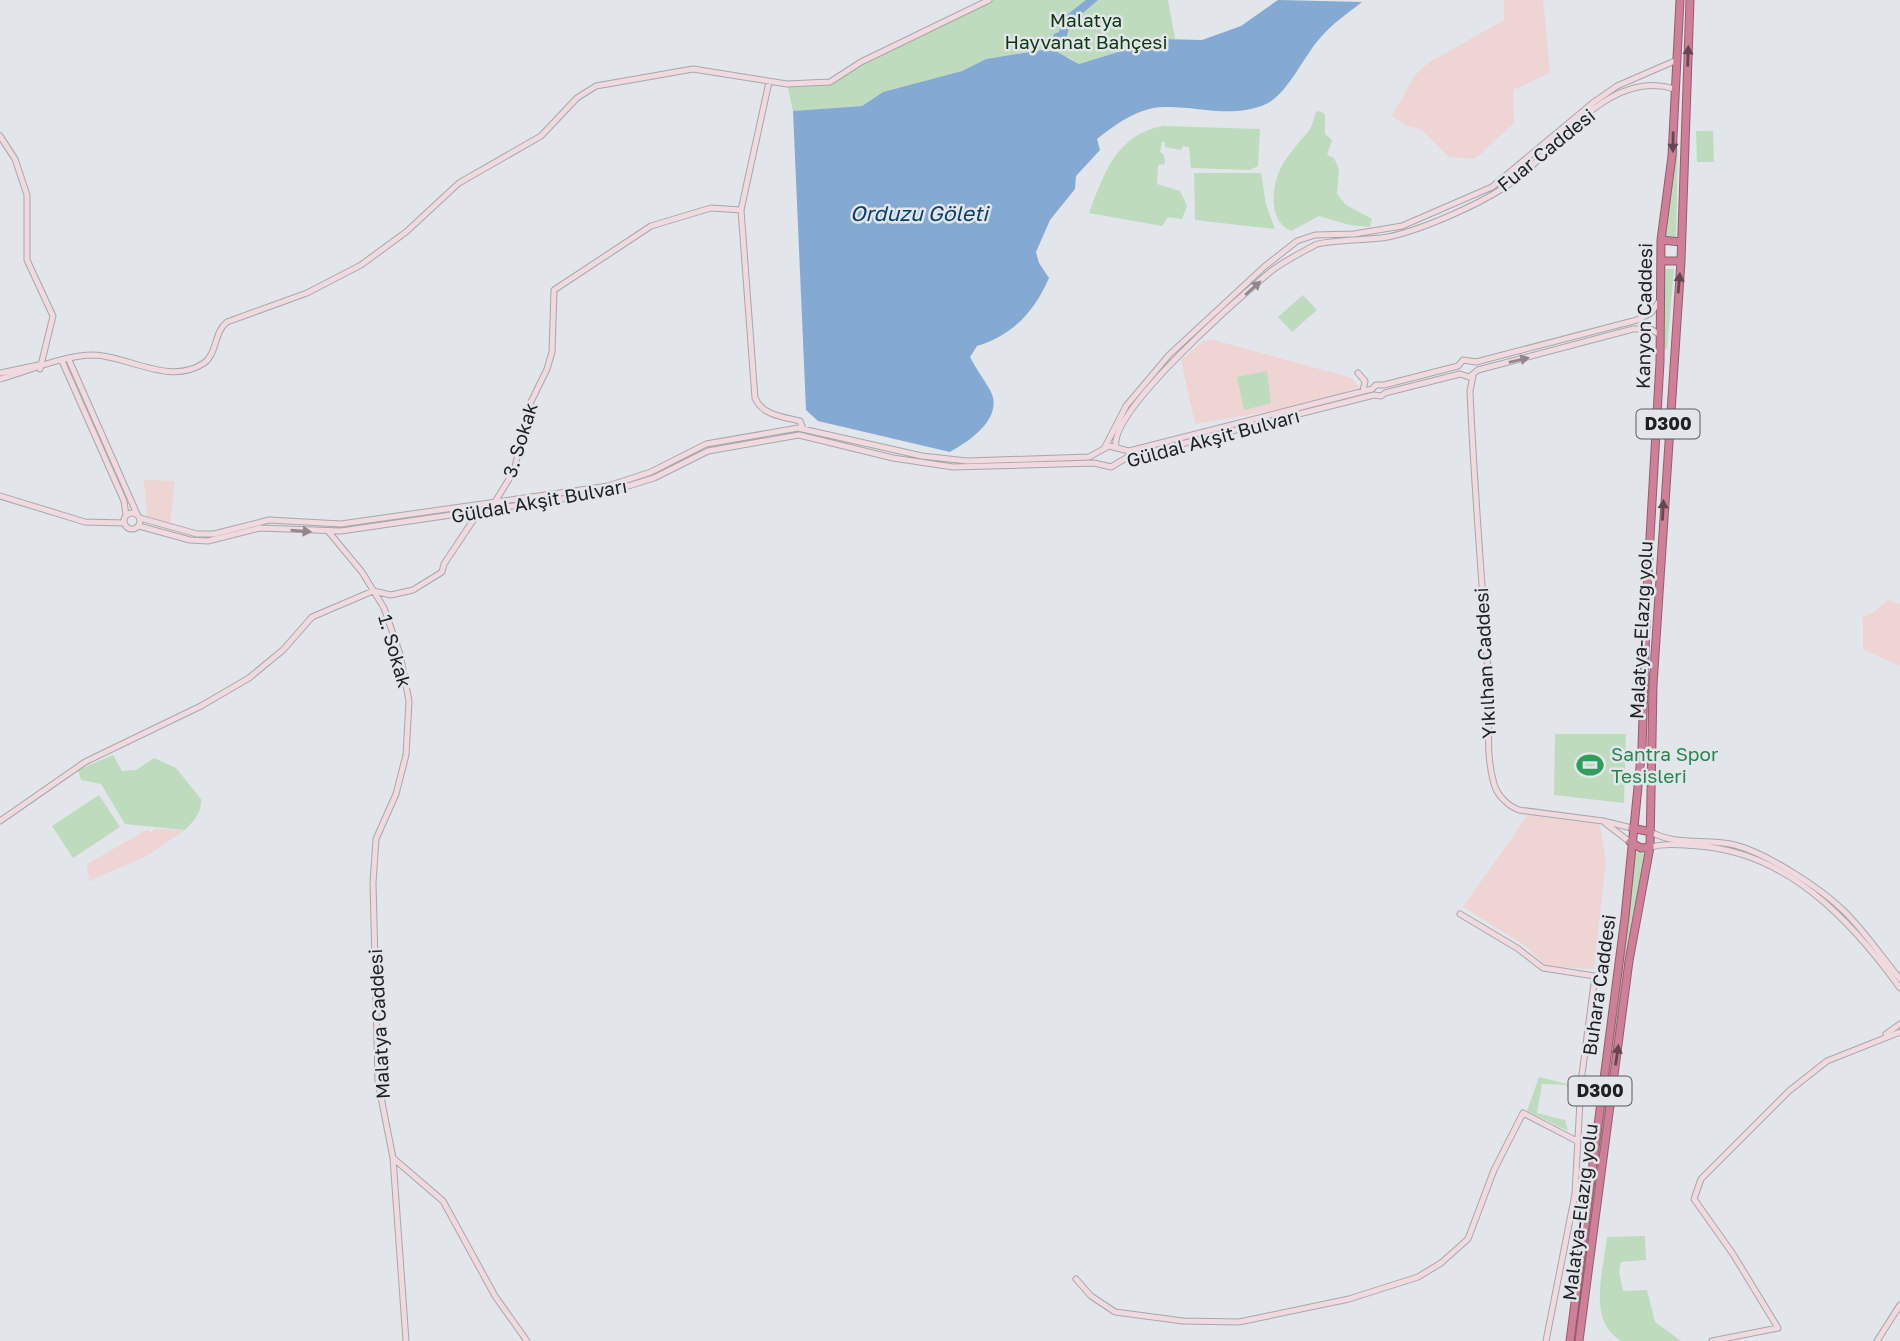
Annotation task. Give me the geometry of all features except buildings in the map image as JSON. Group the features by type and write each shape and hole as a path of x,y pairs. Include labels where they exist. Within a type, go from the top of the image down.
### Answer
{"highway":[{"name":"Kanyon Caddesi","path":"1630,842 1642,747 1660,335 1661,240 1672,156 1680,0"},
{"name":"Malatya-Elazığ yolu","path":"1579,1341 1629,961 1650,847 1653,685 1681,261 1690,0"},
{"path":"1661,240 1681,242"},
{"path":"1661,261 1681,261"},
{"path":"1632,828 1651,832"},
{"path":"1630,842 1641,848 1650,847"},
{"name":"Buhara Caddesi","path":"1570,1341 1625,917 1630,842"}],"street":[{"path":"0,379 62,361 97,355 129,364 177,370 201,364 208,359 218,331 226,321 307,293 361,265 406,232 458,183 541,136 577,98 596,86 693,69 769,82 830,82 861,62 989,0"},
{"path":"1105,447 1126,406 1170,355 1264,267 1302,238 1354,234 1402,226 1492,187 1584,108 1617,86 1677,60"},
{"path":"1650,70 1648,78 1651,84"},
{"path":"769,82 741,210 755,398 758,406 774,415 800,421 803,432"},
{"name":"Fuar Caddesi","path":"1117,449 1115,440 1119,428 1175,359 1272,271 1298,254 1318,243 1360,241 1411,231 1480,201 1510,184 1590,113 1623,91 1651,84 1675,89"},
{"path":"0,136 15,159 27,195 27,260 53,316 39,367"},
{"name":"3. Sokak","path":"0,821 85,762 120,747 249,678 283,650 312,617 373,591 391,595 413,590 442,572 444,564 479,512 495,503 514,471 529,406 552,352 554,290 651,226 711,208 741,210"},
{"path":"1293,247 1298,254"},
{"name":"Güldal Akşit Bulvarı","path":"127,515 206,534 256,522 327,525 608,486 651,472 706,444 803,432 950,460 986,461 1099,455 1105,447 1129,451 1363,391 1381,396 1384,389 1458,366 1463,360 1476,362 1627,323 1651,313 1660,300"},
{"name":"Güldal Akşit Bulvarı","path":"1373,392 1376,385 1384,389 1476,373 1640,328 1651,329 1660,335"},
{"path":"69,360 139,516 139,526"},
{"path":"62,361 124,501 127,515 124,523"},
{"path":"1476,362 1476,373"},
{"name":"Yıkılhan Caddesi","path":"1458,366 1470,391"},
{"path":"0,373 39,367"},
{"path":"1358,373 1365,381 1363,391"},
{"name":"Yıkılhan Caddesi","path":"1476,373 1470,391 1489,690 1490,764 1495,788 1509,805 1524,812 1603,821 1632,828"},
{"name":"Güldal Akşit Bulvarı","path":"0,496 86,522 124,523 130,528 139,526 190,540 208,541 260,528 329,533 617,490 654,478 708,451 803,432 893,458 951,466 1101,463 1111,467 1121,461 1373,392"},
{"path":"1117,449 1121,461"},
{"path":"1099,455 1101,463"},
{"name":"1. Sokak","path":"327,525 329,533 362,572 384,608 400,654 409,701 406,755 396,794"},
{"name":"Malatya Caddesi","path":"396,794 376,839 373,883 378,1082 393,1158 406,1341"},
{"path":"1603,821 1630,842"},
{"path":"1651,832 1662,838 1722,842 1747,848 1772,862 1845,911 1900,979"},
{"path":"1650,847 1670,844 1722,848 1746,853 1770,866 1842,915 1900,988"},
{"path":"1460,914 1517,948 1543,968 1595,976 1577,1141 1575,1194 1546,1341"},
{"path":"1712,1341 1778,1328 1733,1254 1694,1199 1701,1179 1789,1091 1818,1069 1884,1036 1900,1024"},
{"path":"1884,1036 1900,1032"},
{"path":"1076,1279 1109,1310 1183,1321 1255,1320 1349,1299 1424,1274 1468,1239 1494,1170 1523,1113 1577,1141"},
{"path":"393,1158 443,1200 495,1296 527,1341"},
{"path":"1575,1194 1588,1194"},
{"path":"1877,1341 1900,1305"}],"shaded area":[{"path":"1504,0 1543,0 1550,73 1513,90 1514,123 1475,159 1449,157 1421,129 1407,126 1392,116 1415,75 1428,63 1504,20"},
{"path":"1214,340 1352,378 1359,387 1316,403 1195,424 1181,360 1203,341"},
{"path":"144,480 175,481 170,524 147,516"},
{"path":"1888,600 1900,605 1900,666 1863,649 1863,617"},
{"path":"1528,815 1600,824 1606,861 1594,969 1546,966 1526,946 1463,907"},
{"path":"148,829 150,832 156,829 185,830 147,856 89,881 87,864"}],"green space":[{"name":"Malatya Hayvanat Bahçesi","path":"989,0 1168,0 1175,39 1161,39 1079,64 1070,58 1042,50 986,59 962,71 883,92 862,106 793,111 787,84 830,82"},
{"path":"1320,111 1325,115 1325,134 1332,140 1327,155 1334,158 1339,169 1337,194 1346,205 1372,219 1370,227 1350,225 1319,216 1291,231 1283,226 1278,218 1274,189 1280,170 1309,130 1316,112"},
{"path":"1163,126 1260,129 1258,166 1250,170 1191,168 1189,147 1183,146 1181,150 1165,147 1165,142 1162,142 1160,152 1164,155 1165,164 1158,165 1157,184 1180,191 1187,206 1182,219 1168,217 1162,226 1089,213 1107,170 1123,146 1147,130"},
{"path":"1696,131 1713,131 1714,162 1697,162"},
{"path":"1675,149 1678,149 1676,237 1664,236"},
{"path":"1194,173 1261,173 1266,205 1275,229 1195,220"},
{"path":"1663,269 1674,269 1667,349 1663,349"},
{"path":"1303,295 1317,310 1292,332 1278,317"},
{"path":"1267,371 1271,403 1244,410 1237,377"},
{"name":"Santra Spor Tesisleri","path":"1555,734 1626,734 1624,803 1554,795"},
{"path":"113,755 122,771 136,770 154,758 176,768 201,799 199,813 185,830 125,824 101,784 81,780 78,770"},
{"path":"99,795 120,827 73,858 52,826"},
{"path":"1633,852 1645,853 1616,1036 1576,1341 1573,1341 1626,939"},
{"path":"1539,1077 1575,1086 1573,1097 1568,1096 1569,1089 1566,1085 1542,1084 1537,1113 1565,1120 1568,1131 1527,1111"},
{"path":"1645,1236 1646,1260 1621,1262 1619,1272 1623,1291 1647,1290 1655,1322 1681,1341 1622,1341 1611,1332 1604,1321 1600,1294 1607,1237"}],"water":[{"path":"1086,0 1098,0 1070,24 1065,43 1052,40 1054,34 1059,32 1063,18"},
{"name":"Orduzu Göleti","path":"1278,0 1362,2 1325,32 1281,92 1266,104 1241,111 1155,108 1128,117 1097,139 1100,150 1076,176 1075,189 1050,220 1036,252 1039,263 1049,278 1043,290 1021,321 1001,336 977,346 970,357 993,400 989,419 975,435 950,452 818,421 806,410 793,111 862,106 883,92 962,71 986,59 1042,50 1057,52 1079,64 1161,39 1202,40 1241,26"}],"place":[{"name":"Santra Spor Tesisleri","path":"1590,765"}]}
